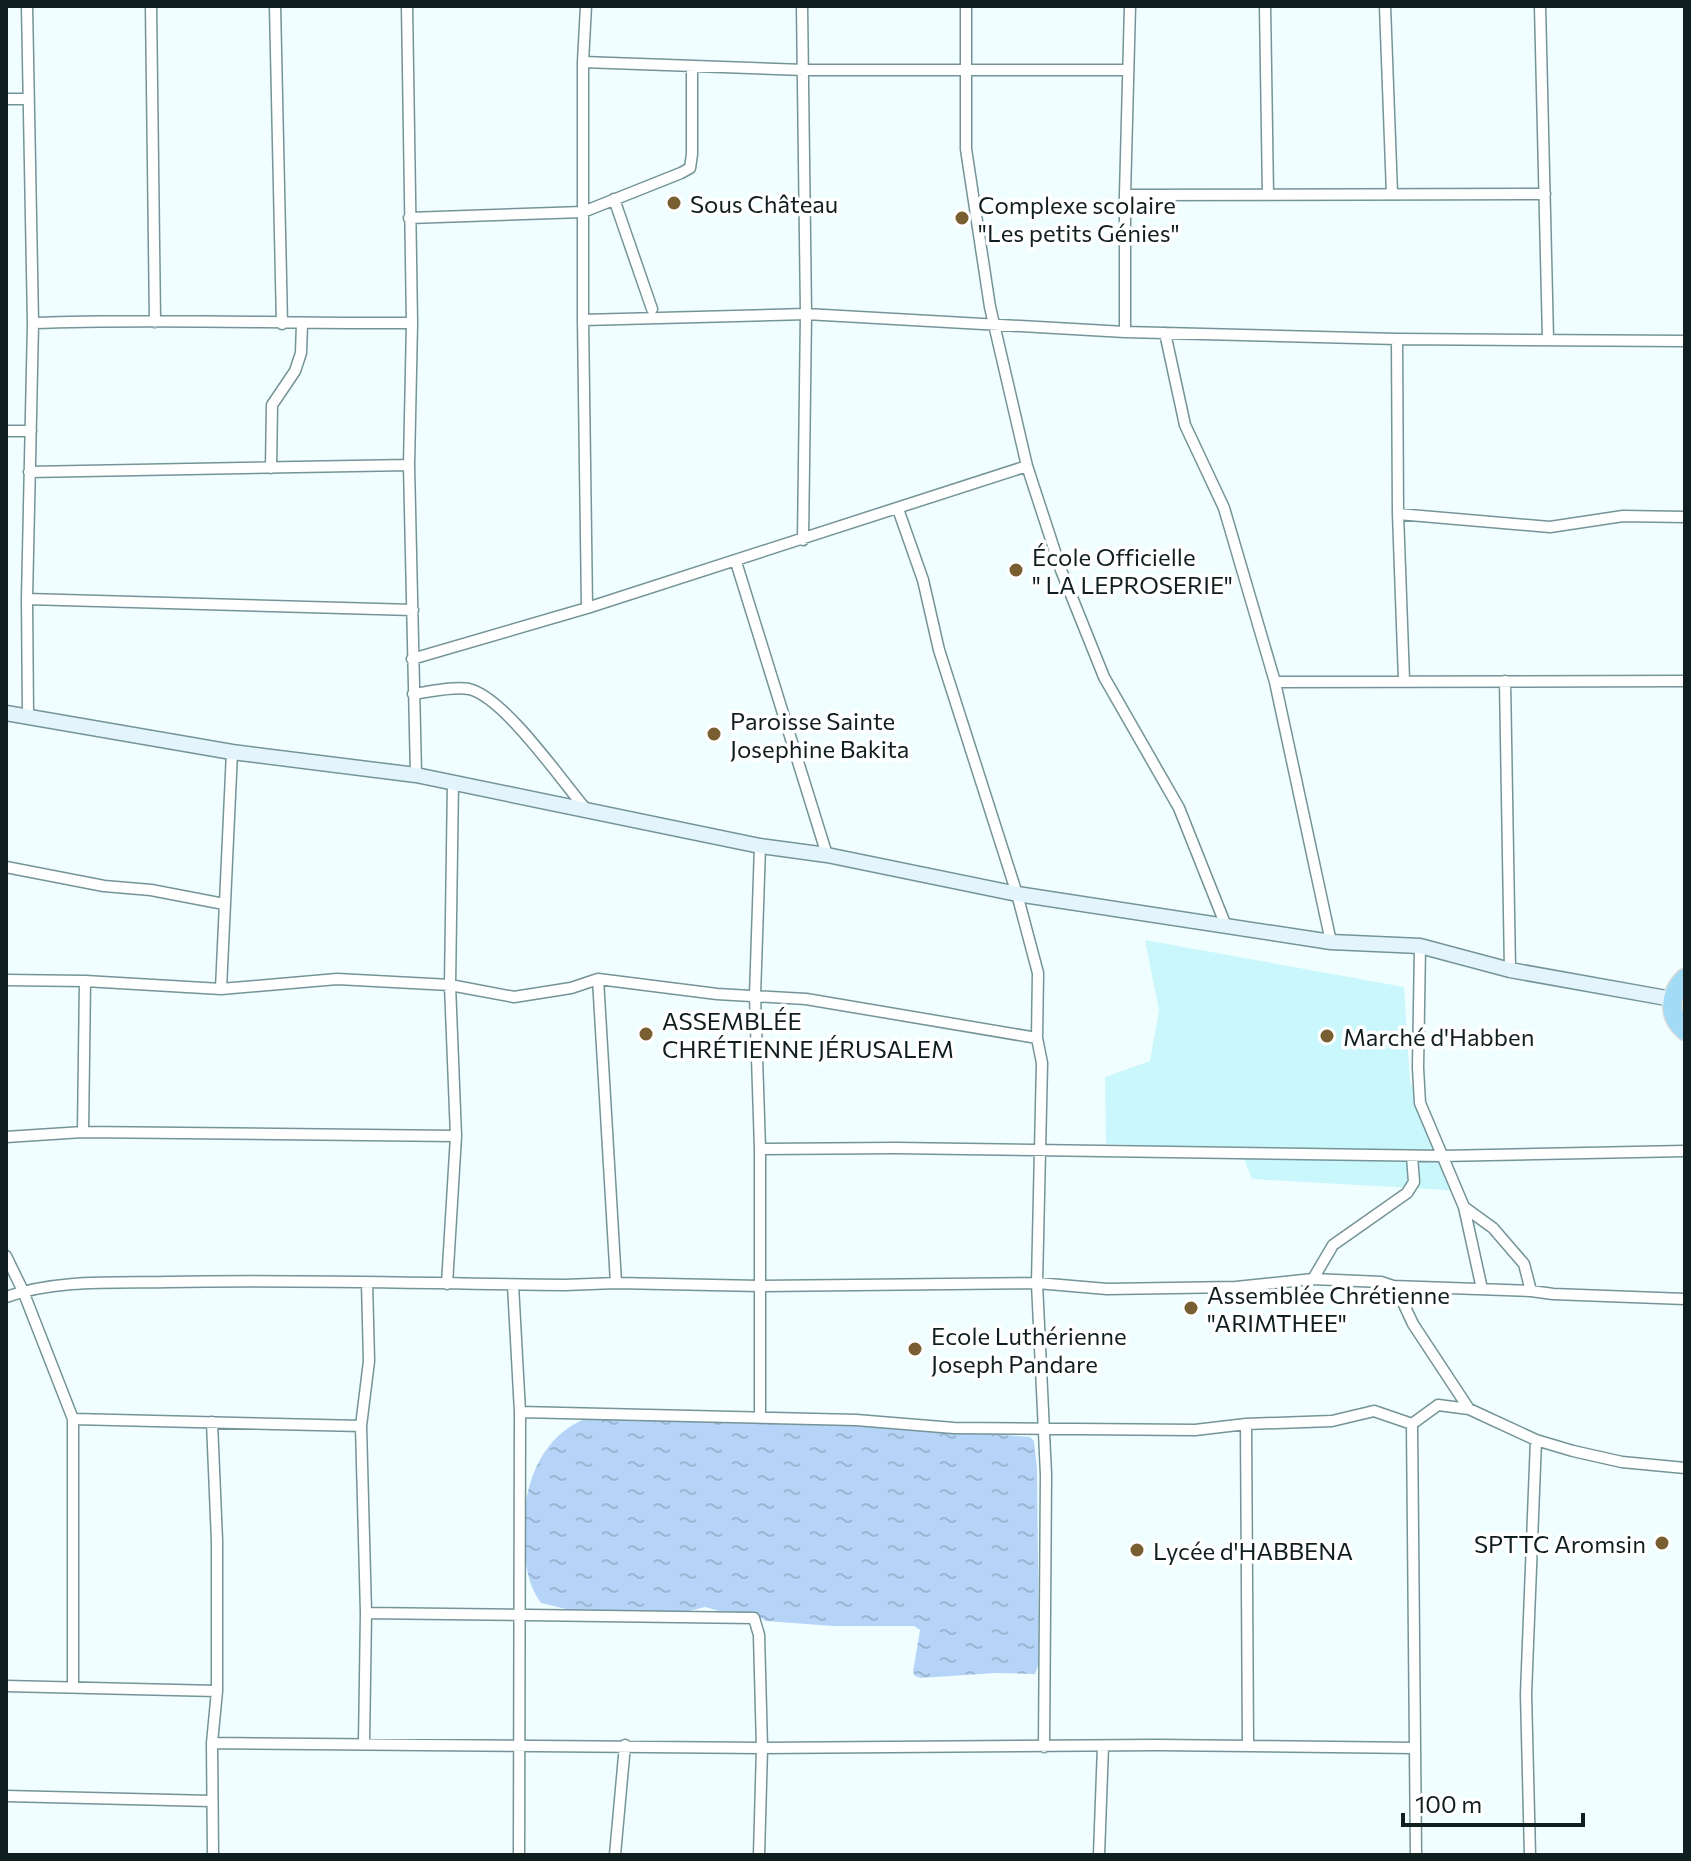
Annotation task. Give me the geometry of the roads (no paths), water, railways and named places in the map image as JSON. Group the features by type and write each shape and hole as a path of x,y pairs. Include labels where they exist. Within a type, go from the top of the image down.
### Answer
{"highway":[{"path":"1684,1032 1672,1009 1672,999 1676,987 1685,978"}],"street":[{"path":"27,6 33,323 27,599 28,717"},
{"path":"151,6 155,322"},
{"path":"275,6 282,324"},
{"path":"407,6 412,323 409,465 416,775"},
{"path":"586,6 583,62 583,320 587,608"},
{"path":"802,6 806,314 803,540"},
{"path":"966,6 966,149 994,325 1027,466 1061,570 1104,677 1179,808 1226,926"},
{"path":"1125,332 1130,6"},
{"path":"1265,6 1268,195"},
{"path":"1385,6 1392,194"},
{"path":"1540,6 1548,339"},
{"path":"583,62 804,68 1128,70"},
{"path":"583,62 804,68"},
{"path":"409,218 583,212 690,168 692,66"},
{"path":"6,99 28,99"},
{"path":"1125,195 1545,194"},
{"path":"614,199 652,309"},
{"path":"583,320 806,314 1125,332 1397,339 1685,341"},
{"path":"33,323 412,323"},
{"path":"271,468 272,405 295,371 301,353 302,324"},
{"path":"1165,333 1185,425 1224,508 1275,682 1331,942"},
{"path":"1397,339 1398,514 1404,680"},
{"path":"6,431 31,431"},
{"path":"29,472 409,465"},
{"path":"412,659 736,562 1027,466"},
{"path":"898,509 923,580 939,650 1017,894 1038,973 1037,1038 1042,1063 1037,1283 1046,1475 1044,1747"},
{"path":"1398,514 1462,517 1550,527 1623,516 1685,517"},
{"path":"736,562 827,855"},
{"path":"27,599 413,610"},
{"path":"1505,681 1510,970"},
{"path":"1275,682 1685,681"},
{"path":"413,694 467,689 484,695 529,738 585,808"},
{"path":"6,713 232,752 416,775 760,846 827,855 1017,894 1331,942 1420,946 1510,970 1672,999"},
{"path":"221,989 232,752"},
{"path":"447,1284 456,1136 450,985 453,782"},
{"path":"760,846 755,996 760,1149 760,1418"},
{"path":"6,867 224,904"},
{"path":"1420,946 1420,1103 1464,1207 1482,1289"},
{"path":"6,980 221,989 337,979 450,985 514,997 571,988 598,979 806,999 1037,1038"},
{"path":"598,979 616,1283"},
{"path":"83,1132 85,981"},
{"path":"6,1137 83,1132 456,1136"},
{"path":"760,1149 1412,1156 1685,1151"},
{"path":"1313,1279 1333,1245 1407,1193 1414,1182 1412,1156"},
{"path":"1464,1207 1493,1228 1524,1264 1531,1291"},
{"path":"6,1256 23,1291 73,1419 73,1686"},
{"path":"6,1297 23,1291 71,1284 180,1281 760,1286 1037,1283 1107,1289 1194,1288 1313,1279 1381,1282 1393,1286 1685,1299"},
{"path":"364,1743 366,1613 361,1426 369,1361 367,1283"},
{"path":"513,1285 520,1412 519,1855"},
{"path":"1393,1286 1413,1324 1469,1409"},
{"path":"1412,1424 1438,1405 1469,1409 1536,1440 1622,1462 1685,1468"},
{"path":"520,1412 856,1420 954,1428 1195,1430 1246,1424 1332,1421 1374,1411 1412,1424"},
{"path":"73,1419 361,1426"},
{"path":"212,1422 217,1541 217,1691 211,1801 213,1855"},
{"path":"1246,1424 1248,1746"},
{"path":"1412,1424 1416,1855"},
{"path":"1530,1855 1526,1694 1536,1440"},
{"path":"366,1613 754,1618 759,1635 762,1748 759,1855"},
{"path":"6,1686 217,1691"},
{"path":"212,1743 762,1748 1415,1748"},
{"path":"615,1855 625,1745"},
{"path":"1099,1855 1103,1746"},
{"path":"6,1796 211,1801"}],"water":[{"path":"590,1417 832,1422 1030,1437 1034,1441 1037,1468 1039,1663 1035,1674 915,1676 913,1672 920,1630 914,1626 833,1626 766,1621 752,1613 705,1607 681,1613 587,1614 541,1603 530,1583 525,1553 525,1506 529,1487 545,1452 556,1438"}],"place":[{"name":"Sous Château","path":"674,203"},
{"name":"Complexe scolaire \"Les petits Génies\"","path":"962,218"},
{"name":"École Officielle \" LA LEPROSERIE\"","path":"1016,570"},
{"name":"Paroisse Sainte Josephine Bakita","path":"714,734"},
{"name":"ASSEMBLÉE CHRÉTIENNE JÉRUSALEM","path":"646,1034"},
{"name":"Marché d'Habben","path":"1327,1036"},
{"name":"Assemblée Chrétienne \"ARIMTHEE\"","path":"1191,1308"},
{"name":"Ecole Luthérienne Joseph Pandare","path":"915,1349"},
{"name":"SPTTC Aromsin","path":"1662,1543"},
{"name":"Lycée d'HABBENA","path":"1137,1550"}]}
